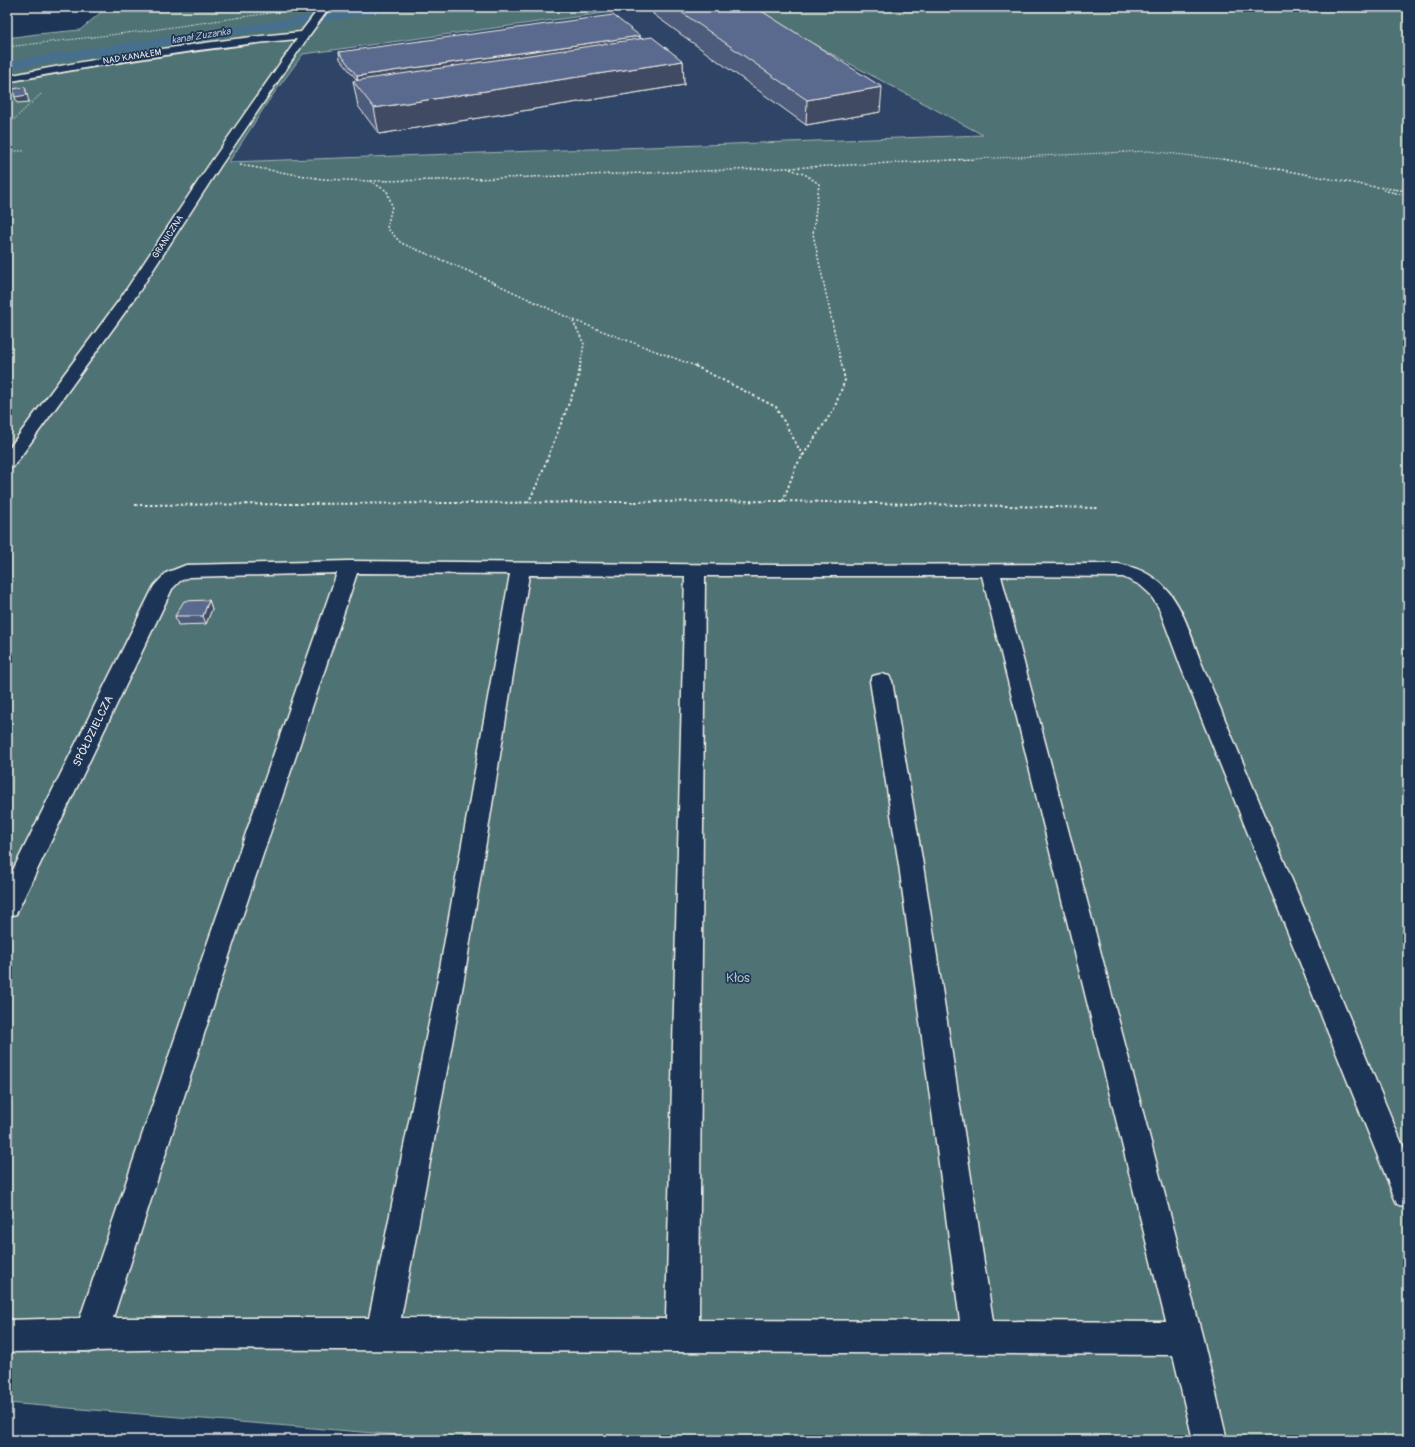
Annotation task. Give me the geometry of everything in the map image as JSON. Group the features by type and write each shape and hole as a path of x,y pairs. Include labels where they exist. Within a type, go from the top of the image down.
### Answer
{"street":[{"name":"GRANICZNA","path":"7,463 126,301 215,165 307,31 325,8"},
{"name":"NAD KANAŁEM","path":"7,79 173,50 307,31"},
{"name":"SPÓŁDZIELCZA","path":"7,907 164,586 180,573 194,570 349,567 520,570 1124,571 1139,576 1147,581 1162,597 1171,612 1192,667 1408,1194"},
{"path":"90,1336 108,1288 217,953 349,567"},
{"path":"382,1334 450,986 520,570"},
{"path":"682,1336 695,570"},
{"path":"990,570 1187,1339 1210,1440"},
{"path":"881,681 910,865 979,1338"},
{"path":"7,1336 90,1336 186,1333 1187,1339"}],"path":[{"path":"7,47 66,42 202,24 302,8"},
{"path":"7,126 44,91"},
{"path":"7,151 24,152"},
{"path":"215,165 253,166 322,179 370,181 445,180 788,168 1087,152 1148,151 1225,159 1369,186 1408,191"},
{"path":"782,501 796,466 834,409 845,380 814,234 819,184 806,174 788,168"},
{"path":"370,181 387,191 392,206 387,228 401,243 473,273 573,320 700,368 776,407 803,456"},
{"path":"1369,186 1408,196"},
{"path":"528,502 539,480 578,380 584,344 573,320"},
{"path":"135,505 782,501 1098,508"}],"shaded area":[{"path":"649,7 744,7 984,135 229,162 269,100 303,54"}],"green space":[{"name":"Kłos","path":"107,7 388,7 351,13 350,16 409,7 649,7 303,54 269,100 229,162 983,135 744,7 1408,7 1408,1440 459,1440 7,1403 7,38 80,30"}],"building":[{"path":"674,7 755,7 882,87 807,100"},
{"path":"613,15 640,36 357,76 339,52"},
{"path":"652,37 683,61 374,108 353,81"},
{"path":"25,87 27,95 15,97 13,89"},
{"path":"209,600 203,616 175,616 184,601"}],"waterway":[{"name":"kanał Zuzanka","path":"7,65 394,7"}]}
